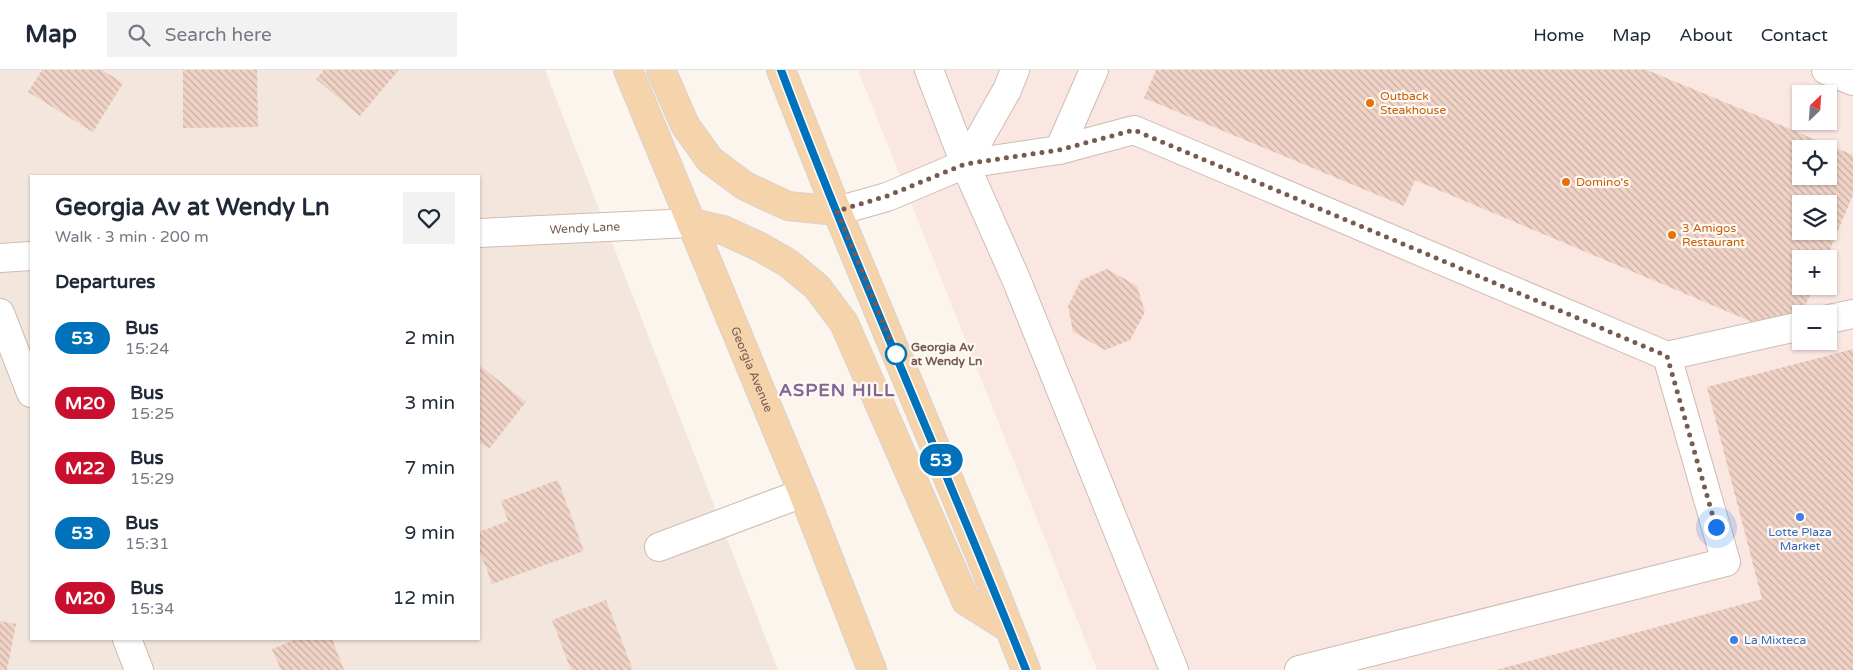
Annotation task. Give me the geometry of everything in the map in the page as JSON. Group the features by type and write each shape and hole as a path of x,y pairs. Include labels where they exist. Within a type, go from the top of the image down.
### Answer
{"main road":[{"name":"Georgia Avenue","path":"628,70 803,493 872,670"},
{"path":"661,70 685,125 710,160 745,186 788,206 837,211"},
{"path":"781,70 1026,670"},
{"path":"691,223 723,230 760,247 788,263 817,287 844,324 966,601 1009,628"}],"street":[{"path":"928,70 965,164 1016,279 1174,670"},
{"path":"965,164 1007,90 1016,70"},
{"path":"1059,150 1094,70"},
{"path":"1826,70 1853,81"},
{"path":"837,211 887,196 965,164 1059,150 1134,130 1667,356 1792,328"},
{"name":"Wendy Lane","path":"480,233 691,223"},
{"path":"0,258 30,256"},
{"path":"0,313 30,390"},
{"path":"1837,317 1853,314"},
{"path":"1299,670 1726,562 1667,356"},
{"path":"659,547 803,493"},
{"path":"127,640 139,670"}],"shaded area":[{"path":"0,70 545,70 778,670 0,670"},
{"path":"858,70 1853,70 1853,670 1097,670"}],"building":[{"path":"42,70 102,70 123,83 93,132 28,92"},
{"path":"183,70 257,70 258,127 183,128"},
{"path":"324,70 399,70 360,116 316,79"},
{"path":"1156,70 1647,70 1817,140 1792,140 1792,185 1837,185 1837,148 1853,155 1853,195 1837,233 1837,195 1792,195 1792,240 1834,240 1830,250 1792,250 1792,295 1810,295 1806,305 1792,305 1792,315 1757,324 1415,180 1404,206 1144,98"},
{"path":"1107,269 1137,286 1145,312 1130,340 1105,350 1073,332 1068,306 1081,280"},
{"path":"1853,349 1853,670 1496,670 1762,599 1707,387"},
{"path":"480,366 526,402 489,449 480,443"},
{"path":"558,480 584,551 492,584 480,552 480,532 508,521 501,501"},
{"path":"606,600 633,670 571,670 552,620"},
{"path":"0,621 16,624 7,670 0,670"},
{"path":"294,640 332,640 344,670 281,670 272,649"}],"bus line":[{"name":"53","path":"781,70 798,117 1026,670"}],"place":[{"name":"Outback Steakhouse","path":"1370,103"},
{"name":"Domino's","path":"1566,182"},
{"name":"3 Amigos Restaurant","path":"1672,235"},
{"name":"Georgia Av at Wendy Ln","path":"896,354"},
{"name":"Lotte Plaza Market","path":"1800,517"},
{"name":"La Mixteca","path":"1734,640"}],"district":[{"name":"ASPEN HILL","path":"837,390"}],"route":[{"path":"896,354 837,211 887,196 965,164 1059,150 1134,130 1667,356 1716,527"}]}
